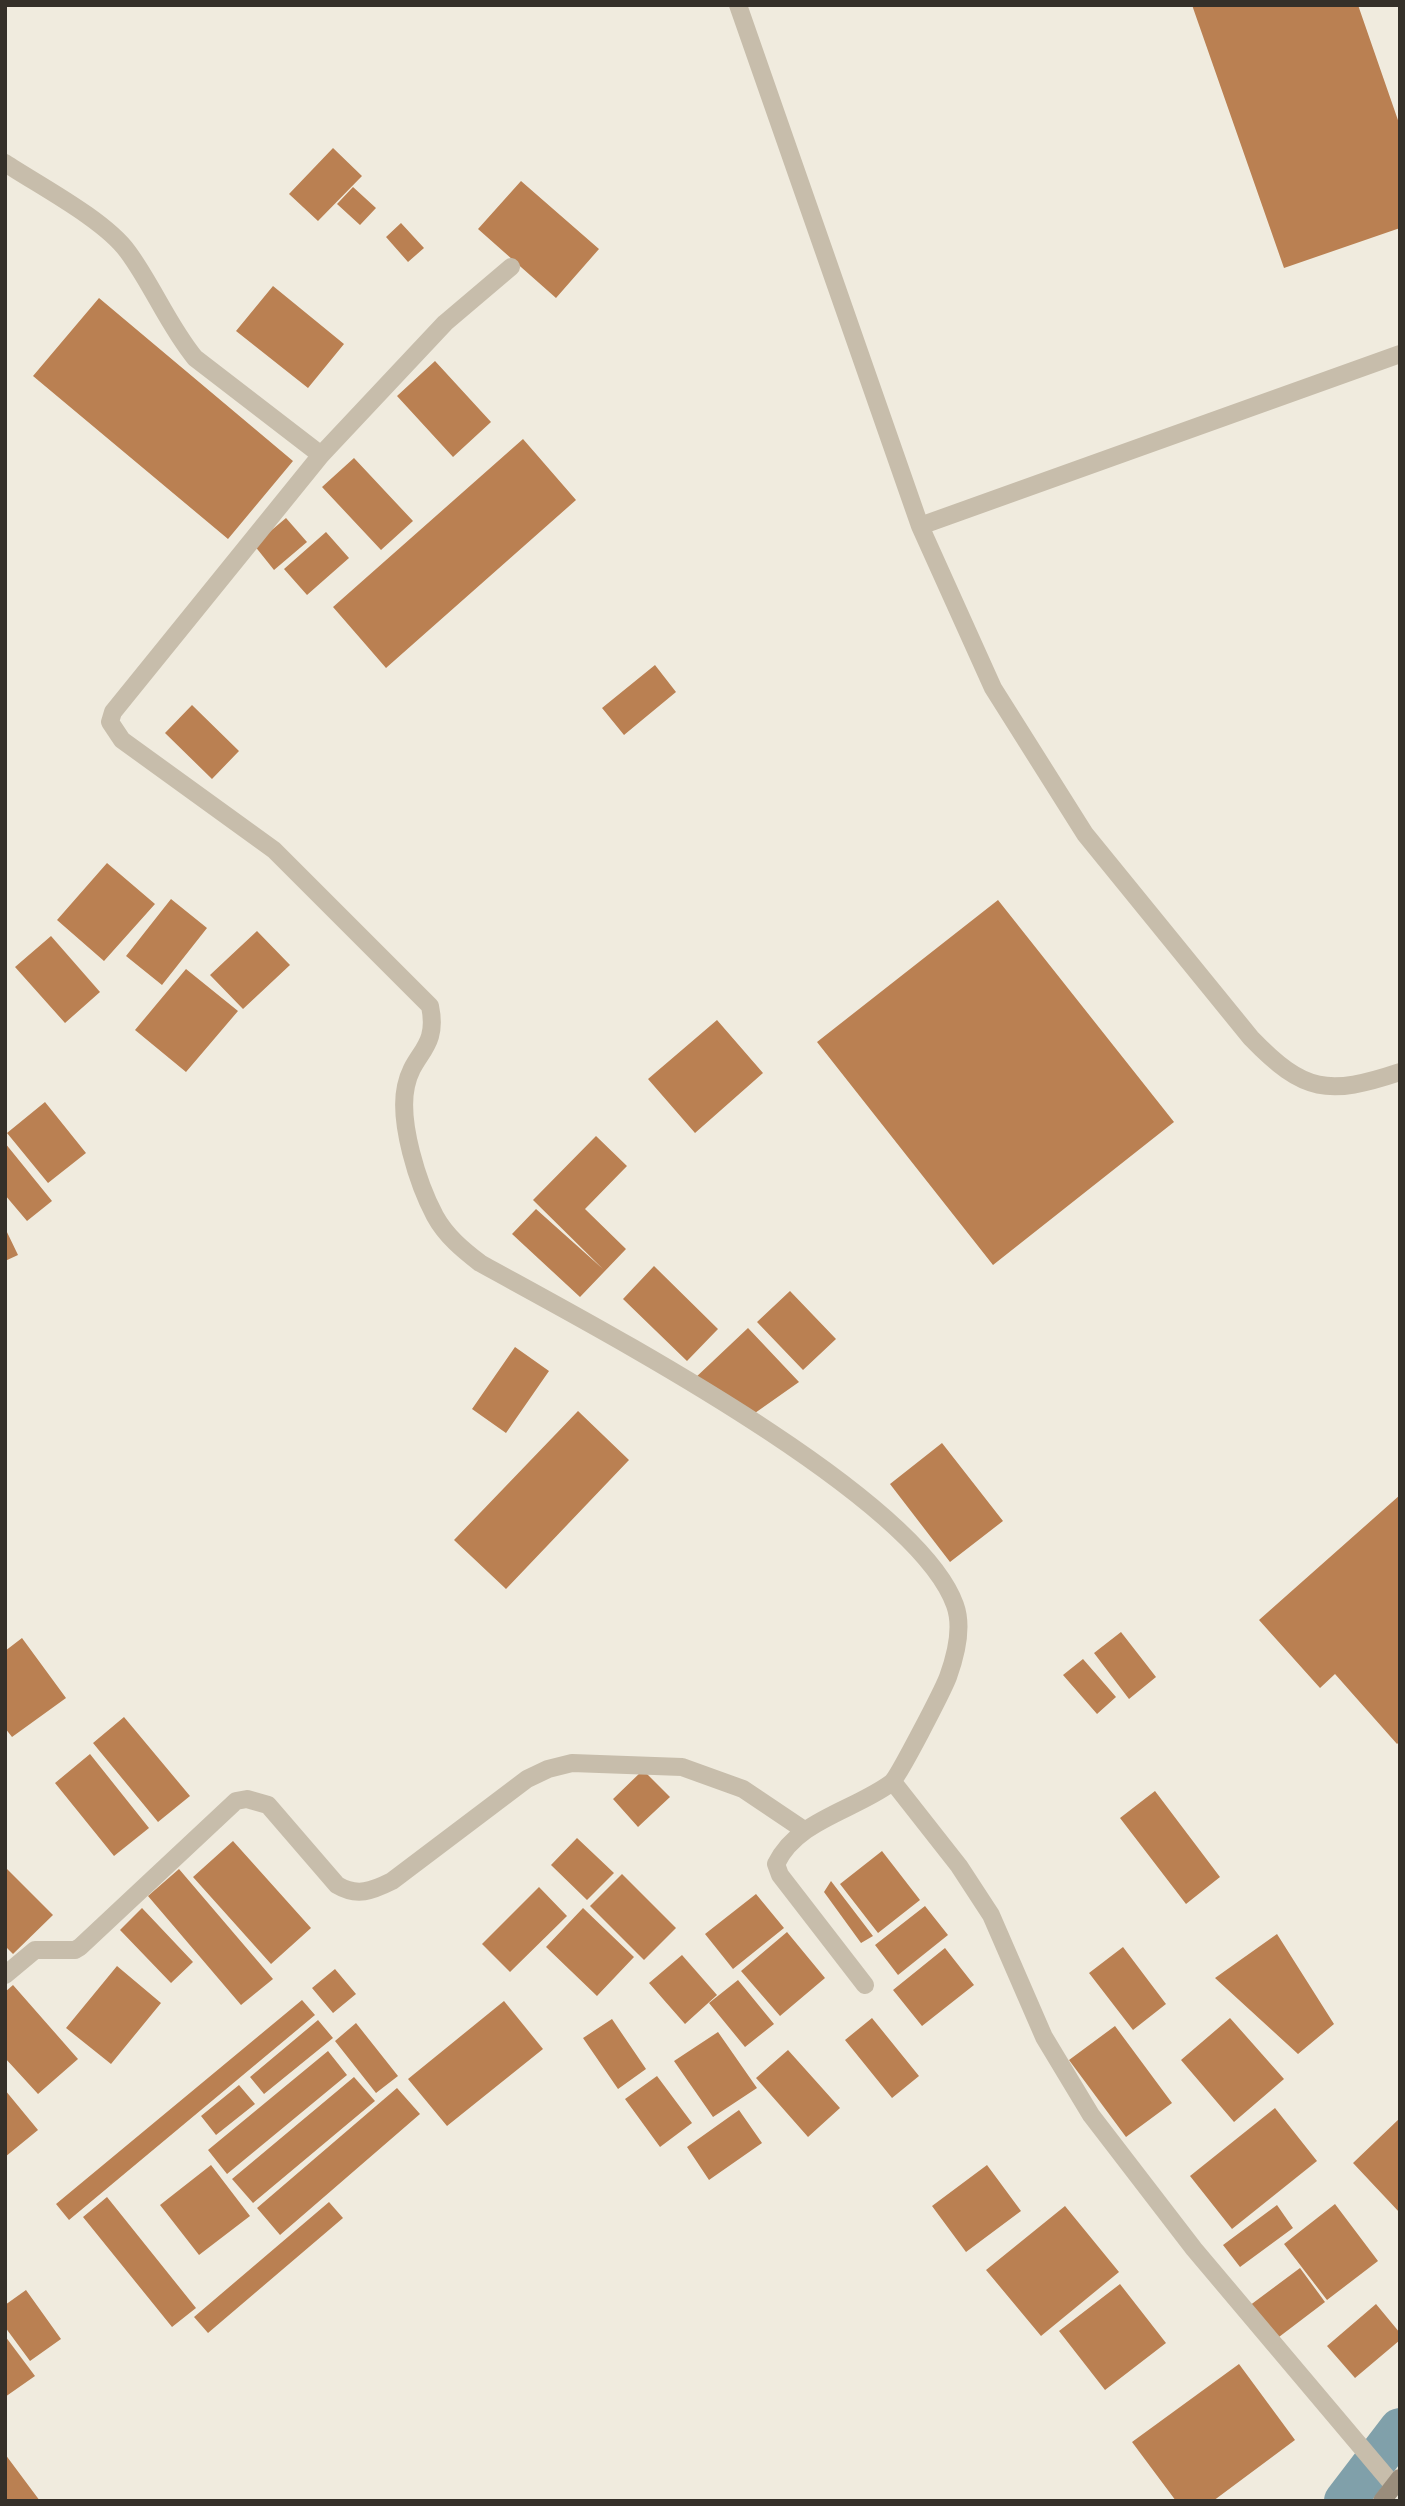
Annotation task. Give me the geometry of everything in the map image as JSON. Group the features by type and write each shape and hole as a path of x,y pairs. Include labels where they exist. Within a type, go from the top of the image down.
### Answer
{"main road":[{"path":"1382,2501 1397,2482"}],"street":[{"path":"738,5 920,526 993,688 1086,834 1251,1038 1279,1068 1310,1084 1362,1085 1400,1072"},
{"path":"5,163 105,230 128,252 180,340 195,358 321,455"},
{"path":"511,267 445,323 321,455 113,712 110,722 115,732 274,850 429,1006 434,1026 406,1083 404,1104 419,1181 436,1218 457,1245 480,1263 679,1376 810,1460 908,1539 940,1575 955,1606 959,1632 947,1678 893,1782 804,1830 782,1851 776,1864 780,1875 865,1986"},
{"path":"920,526 1400,354"},
{"path":"5,1975 35,1950 75,1951 236,1801 247,1799 268,1805 337,1885 350,1893 371,1892 392,1881 527,1779 548,1769 572,1763 682,1767 743,1789 804,1830"},
{"path":"893,1782 959,1866 991,1915 1044,2037 1091,2115 1194,2249 1378,2468 1397,2482"}],"building":[{"path":"1192,5 1358,5 1400,126 1400,228 1284,268"},
{"path":"333,148 362,176 318,221 289,194"},
{"path":"521,181 599,249 556,298 478,229"},
{"path":"353,187 376,208 360,225 337,204"},
{"path":"401,223 424,248 408,262 386,237"},
{"path":"273,286 344,344 308,388 236,331"},
{"path":"99,298 293,461 228,539 33,376"},
{"path":"435,361 491,422 453,457 397,396"},
{"path":"523,439 576,500 386,668 333,607"},
{"path":"354,458 413,521 381,550 322,487"},
{"path":"286,518 307,542 274,570 254,545"},
{"path":"326,532 349,558 307,595 284,569"},
{"path":"655,665 676,692 624,735 602,708"},
{"path":"192,705 239,751 212,779 165,733"},
{"path":"107,863 155,904 104,961 57,920"},
{"path":"171,899 207,928 162,985 126,956"},
{"path":"998,900 1174,1122 993,1265 817,1042"},
{"path":"257,931 290,965 243,1009 210,975"},
{"path":"51,936 100,992 65,1023 15,967"},
{"path":"186,969 238,1011 186,1072 135,1030"},
{"path":"717,1020 763,1073 695,1133 648,1079"},
{"path":"45,1102 86,1153 48,1183 7,1133"},
{"path":"596,1136 627,1166 585,1209 626,1249 580,1297 512,1234 536,1209 603,1269 533,1200"},
{"path":"5,1143 52,1201 27,1221 5,1195"},
{"path":"5,1228 18,1255 5,1261"},
{"path":"654,1266 718,1329 687,1361 623,1299"},
{"path":"790,1291 836,1339 803,1370 757,1322"},
{"path":"748,1328 799,1382 755,1413 694,1379"},
{"path":"515,1347 549,1371 506,1433 472,1409"},
{"path":"578,1411 629,1460 506,1589 454,1540"},
{"path":"942,1443 1003,1521 950,1562 890,1484"},
{"path":"1400,1495 1400,1741 1397,1744 1335,1674 1320,1688 1259,1620"},
{"path":"1121,1632 1156,1677 1129,1699 1094,1653"},
{"path":"22,1638 66,1698 12,1737 5,1728 5,1651"},
{"path":"1083,1659 1116,1697 1097,1714 1063,1675"},
{"path":"124,1717 190,1796 158,1822 93,1743"},
{"path":"90,1754 149,1828 114,1856 55,1783"},
{"path":"643,1770 670,1797 638,1827 613,1799"},
{"path":"1155,1791 1220,1877 1186,1904 1120,1818"},
{"path":"577,1838 614,1873 587,1900 551,1865"},
{"path":"233,1841 311,1928 271,1964 193,1877"},
{"path":"882,1851 920,1900 878,1933 840,1884"},
{"path":"5,1867 53,1915 13,1954 5,1946"},
{"path":"179,1869 273,1979 241,2005 148,1896"},
{"path":"622,1874 676,1928 644,1960 590,1906"},
{"path":"831,1881 873,1936 861,1943 824,1892"},
{"path":"539,1887 567,1916 510,1972 482,1944"},
{"path":"756,1894 784,1928 733,1969 705,1934"},
{"path":"925,1906 948,1935 898,1975 875,1945"},
{"path":"142,1908 193,1962 171,1983 120,1930"},
{"path":"583,1908 634,1957 597,1996 546,1947"},
{"path":"787,1932 825,1978 780,2016 741,1971"},
{"path":"1277,1934 1334,2024 1298,2054 1215,1978"},
{"path":"1123,1947 1166,2004 1133,2030 1089,1973"},
{"path":"945,1948 974,1985 922,2026 893,1990"},
{"path":"682,1955 717,1995 685,2024 649,1983"},
{"path":"117,1966 161,2003 111,2064 66,2028"},
{"path":"335,1969 356,1994 333,2013 312,1988"},
{"path":"738,1980 774,2024 745,2047 709,2003"},
{"path":"13,1985 78,2059 38,2094 5,2058 5,1992"},
{"path":"302,2000 315,2015 69,2220 56,2204"},
{"path":"504,2001 543,2049 447,2126 408,2079"},
{"path":"872,2018 919,2076 892,2098 845,2040"},
{"path":"1230,2018 1284,2079 1234,2122 1181,2060"},
{"path":"612,2019 646,2069 618,2089 583,2038"},
{"path":"318,2020 333,2038 264,2094 250,2077"},
{"path":"356,2023 398,2076 376,2093 335,2041"},
{"path":"1115,2026 1172,2103 1126,2137 1069,2060"},
{"path":"718,2032 757,2088 713,2117 674,2061"},
{"path":"788,2050 840,2108 808,2137 756,2078"},
{"path":"328,2051 347,2075 227,2174 208,2150"},
{"path":"657,2076 692,2123 660,2147 625,2099"},
{"path":"354,2077 375,2101 253,2203 232,2179"},
{"path":"239,2085 255,2104 216,2135 201,2116"},
{"path":"397,2088 420,2114 280,2235 257,2208"},
{"path":"5,2090 38,2130 5,2157"},
{"path":"1275,2108 1317,2161 1232,2229 1190,2176"},
{"path":"739,2110 762,2143 709,2180 687,2147"},
{"path":"1400,2118 1400,2213 1353,2163"},
{"path":"211,2165 250,2216 199,2255 160,2205"},
{"path":"987,2165 1021,2211 966,2252 932,2206"},
{"path":"107,2197 196,2308 172,2327 83,2217"},
{"path":"329,2202 343,2218 208,2333 194,2317"},
{"path":"1335,2204 1378,2261 1327,2300 1284,2244"},
{"path":"1277,2205 1293,2228 1240,2267 1223,2245"},
{"path":"1065,2206 1119,2272 1041,2336 986,2270"},
{"path":"1300,2268 1325,2302 1275,2340 1249,2306"},
{"path":"1120,2284 1166,2343 1105,2390 1059,2331"},
{"path":"26,2290 61,2339 30,2361 5,2327 5,2305"},
{"path":"1376,2304 1400,2333 1400,2340 1355,2378 1327,2346"},
{"path":"5,2336 35,2376 5,2397"},
{"path":"1239,2364 1295,2440 1213,2501 1176,2501 1132,2442"},
{"path":"5,2454 40,2501 5,2501"}],"waterway":[{"path":"1345,2501 1400,2429"}]}
